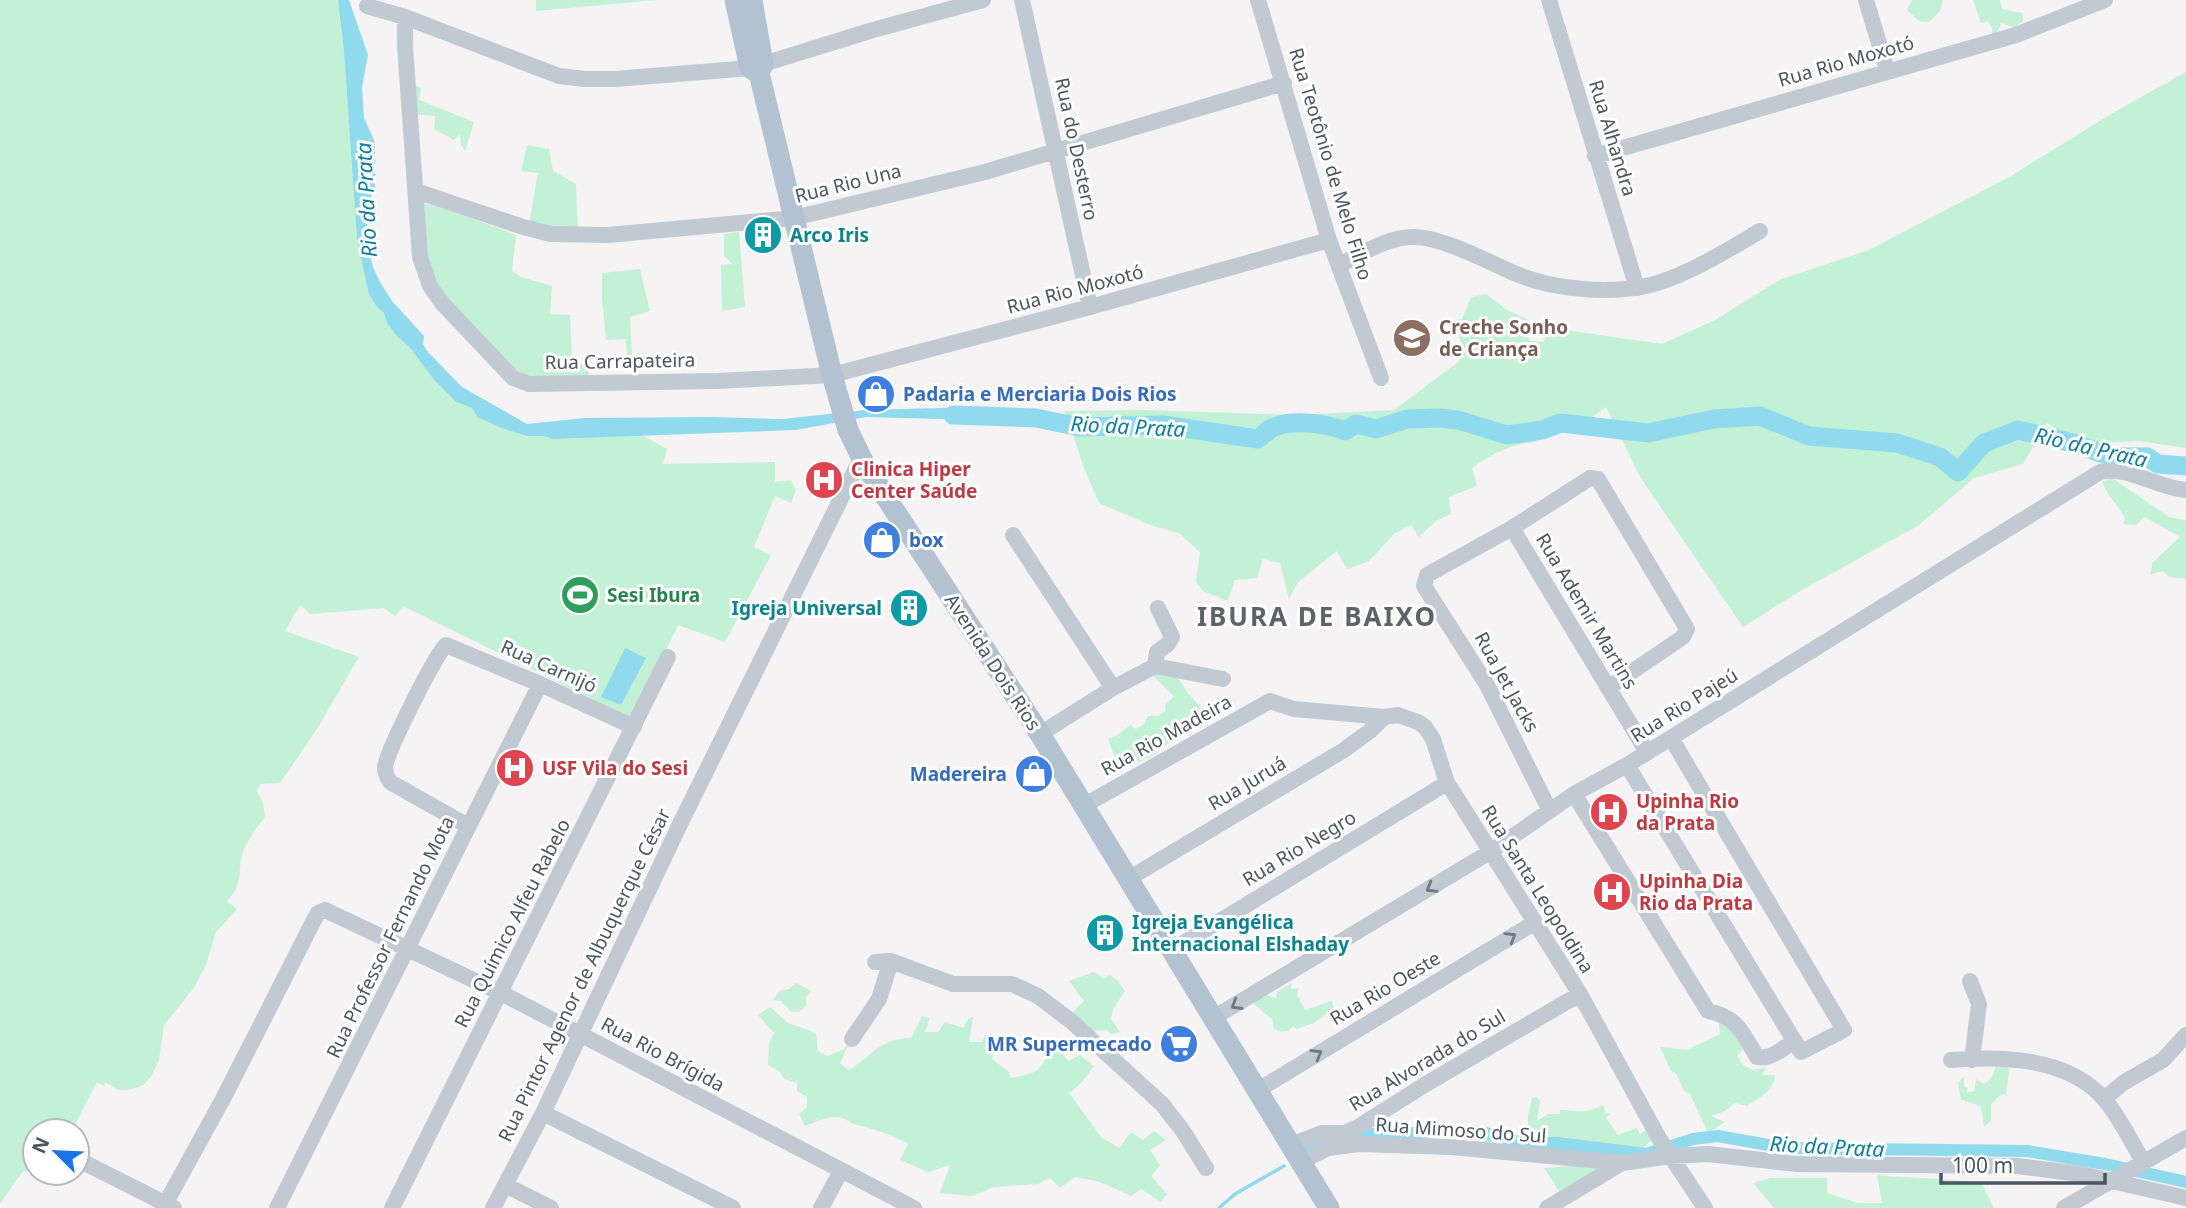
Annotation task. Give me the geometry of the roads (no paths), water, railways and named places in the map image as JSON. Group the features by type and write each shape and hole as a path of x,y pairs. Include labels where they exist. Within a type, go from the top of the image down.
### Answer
{"main road":[{"path":"735,0 757,68"},
{"path":"752,0 757,68"},
{"name":"Avenida Dois Rios","path":"757,68 831,374 861,458 1040,734 1329,1208"}],"street":[{"path":"367,6 405,17 522,63 571,78 615,79 757,68 873,30 983,0"},
{"name":"Rua do Desterro","path":"1022,0 1090,307"},
{"name":"Rua Teotônio de Melo Filho","path":"1258,0 1329,240 1381,378"},
{"name":"Rua Alhandra","path":"1549,0 1637,288"},
{"path":"1866,0 1887,71"},
{"name":"Rua Rio Moxotó","path":"1595,156 2016,35 2105,0"},
{"name":"Rua Carrapateira","path":"405,17 420,257 430,286 442,303 499,365 519,382 718,381 831,374"},
{"name":"Rua Rio Una","path":"416,191 523,227 565,235 608,234 794,218 985,172 1284,83"},
{"path":"1339,265 1380,245 1414,237 1443,244 1537,280 1597,290 1637,288 1695,268 1760,231"},
{"name":"Rua Rio Moxotó","path":"831,374 1090,307 1329,240"},
{"name":"Rua Pintor Agenor de Albuquerque César","path":"493,1208 543,1113 681,822 861,458"},
{"name":"Rua Rio Pajeú","path":"1213,1018 1490,852 1549,809 1627,765 2100,472 2116,469 2152,482 2186,490"},
{"path":"1512,528 1590,478 1598,479 1604,485 1687,629 1683,637 1608,688"},
{"name":"Rua Jet Jacks","path":"1512,528 1427,575 1424,586 1487,685 1549,809"},
{"name":"Rua Ademir Martins","path":"1512,528 1647,752"},
{"path":"1013,535 1113,688"},
{"path":"1155,666 1156,654 1172,637 1158,608"},
{"name":"Rua Carnijó","path":"468,826 390,782 385,772 387,758 435,660 446,645 634,727"},
{"name":"Rua Químico Alfeu Rabelo","path":"391,1208 668,657"},
{"path":"1040,734 1113,688 1155,666 1223,679"},
{"name":"Rua Professor Fernando Mota","path":"277,1208 540,684"},
{"name":"Rua Santa Leopoldina","path":"1270,701 1290,709 1384,717 1400,715 1425,727 1433,739 1447,783 1580,995 1667,1150 1705,1208"},
{"name":"Rua Rio Madeira","path":"1083,806 1270,701"},
{"name":"Rua Juruá","path":"1128,880 1344,750 1384,717"},
{"path":"1574,794 1708,1011 1730,1018 1739,1026 1757,1057 1762,1058 1798,1047 1844,1030 1671,738"},
{"path":"1627,765 1798,1047"},
{"name":"Rua Rio Negro","path":"1172,950 1447,783"},
{"name":"Rua Rio Brígida","path":"168,1207 316,915 329,911 501,993 914,1208"},
{"name":"Rua Rio Oeste","path":"1258,1090 1534,923"},
{"path":"852,1039 879,999 883,962 953,984 1005,982 1022,987 1071,1021 1161,1104 1183,1131 1206,1168"},
{"path":"1970,981 1979,1004 1972,1060"},
{"name":"Rua Alvorada do Sul","path":"1296,1154 1322,1133 1345,1133 1358,1127 1426,1084 1580,995"},
{"path":"2104,1099 2123,1083 2163,1060 2186,1035"},
{"path":"1951,1060 2019,1060 2056,1068 2086,1084 2104,1099 2143,1164"},
{"path":"543,1113 733,1208"},
{"path":"2064,1208 2186,1138"},
{"name":"Rua Mimoso do Sul","path":"1296,1154 1359,1144 1451,1147 1622,1163"},
{"path":"1546,1208 1622,1163 1667,1150 1774,1162 2017,1167 2118,1178 2186,1198"},
{"path":"91,1166 168,1207"},
{"path":"821,1208 841,1171"},
{"path":"505,1185 551,1208"},
{"path":"2089,1193 2098,1208"}],"water":[{"name":"Rio da Prata","path":"338,0 349,0 368,55 362,87 364,118 374,140 375,152 375,188 367,214 368,247 373,267 392,301 424,336 423,344 427,351 462,387 527,424 585,418 783,419 865,410 978,407 979,420 866,417 796,430 552,439 527,436 477,417 472,408 456,402 434,380 411,349 395,334 384,313 369,295 357,240"},
{"path":"625,648 646,658 621,705 601,697"}],"waterway":[{"name":"Rio da Prata","path":"953,415 1036,418 1080,427 1163,425 1258,439 1272,428 1298,423 1319,424 1345,431 1356,424 1376,429 1407,419 1440,418 1458,420 1507,435 1542,430 1561,423 1648,433 1714,419 1760,416 1809,436 1897,443 1940,457 1958,472 1984,443 2018,430 2077,444 2100,453 2120,457 2147,457 2158,464 2186,466"},
{"name":"Rio da Prata","path":"1308,1151 1334,1135 1479,1131 1523,1143 1557,1143 1646,1154 1693,1139 1718,1136 1785,1148 2027,1151 2105,1164 2186,1182"},
{"name":"Rio da Prata","path":"1219,1208 1235,1194 1284,1166"}],"place":[{"name":"Arco Iris","path":"763,235"},
{"name":"Creche Sonho de Criança","path":"1412,338"},
{"name":"Padaria e Merciaria Dois Rios","path":"876,394"},
{"name":"Clinica Hiper Center Saúde","path":"824,480"},
{"name":"box","path":"882,540"},
{"name":"Sesi Ibura","path":"580,595"},
{"name":"Igreja Universal","path":"909,608"},
{"name":"USF Vila do Sesi","path":"515,768"},
{"name":"Madereira","path":"1034,774"},
{"name":"Upinha Rio da Prata","path":"1609,812"},
{"name":"Upinha Dia Rio da Prata","path":"1612,892"},
{"name":"Igreja Evangélica Internacional Elshaday","path":"1105,933"},
{"name":"MR Supermecado","path":"1179,1044"}],"district":[{"name":"IBURA DE BAIXO","path":"1317,616"}]}
